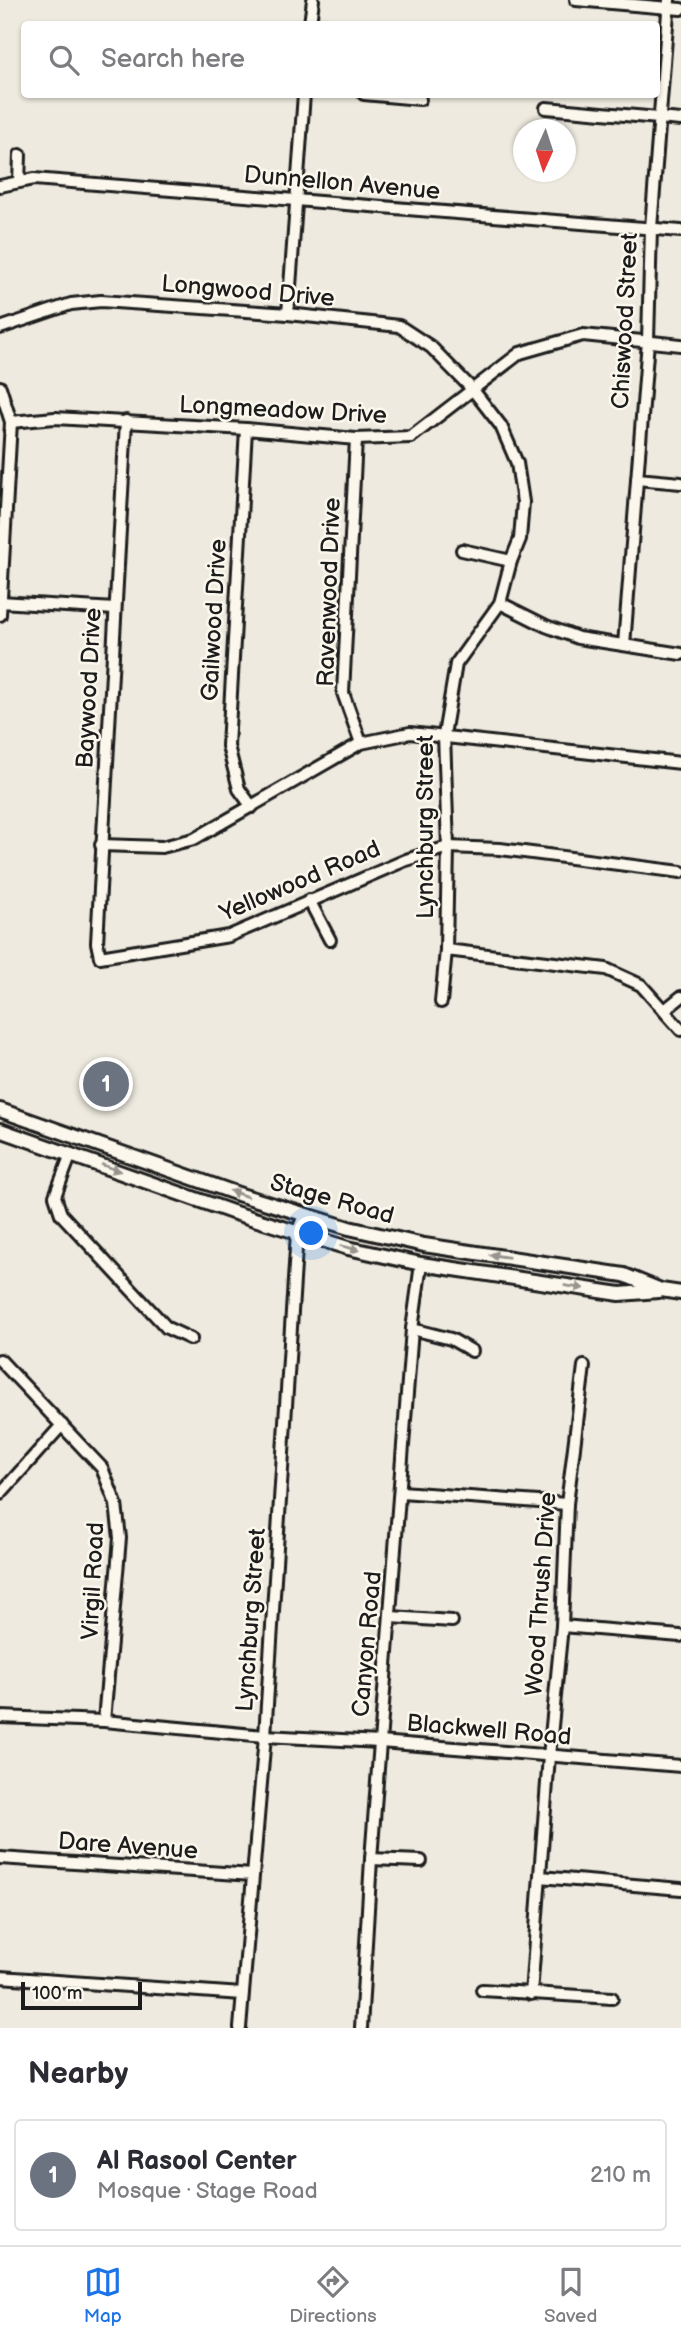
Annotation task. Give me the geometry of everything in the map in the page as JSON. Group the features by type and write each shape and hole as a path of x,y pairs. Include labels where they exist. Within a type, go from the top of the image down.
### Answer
{"main road":[{"name":"Stage Road","path":"0,1110 304,1215 424,1245 624,1275 661,1290 681,1293"},
{"name":"Stage Road","path":"0,1130 297,1233 348,1248 421,1264 620,1294 661,1290"}],"street":[{"path":"310,21 313,0"},
{"path":"576,0 668,4 681,9"},
{"name":"Chiswood Street","path":"624,645 648,341 650,228 668,4"},
{"path":"288,314 304,98"},
{"path":"409,98 420,99"},
{"path":"546,108 681,120"},
{"path":"19,182 20,155"},
{"name":"Dunnellon Avenue","path":"0,186 34,179 681,230"},
{"name":"Longwood Drive","path":"0,328 71,304 100,301 288,314 399,326 431,347 473,390"},
{"name":"Longmeadow Drive","path":"11,422 55,418 246,429 356,439 411,437 520,353 583,335 681,345"},
{"path":"0,387 11,422 0,615"},
{"name":"Lynchburg Street","path":"441,1002 446,950 448,846 444,735 456,664 500,603 520,539 523,502 517,463 501,426 473,390"},
{"name":"Baywood Drive","path":"100,957 97,943 101,845 126,421"},
{"name":"Gailwood Drive","path":"246,429 228,747 239,789 252,807"},
{"name":"Ravenwood Drive","path":"356,439 343,693 361,743"},
{"path":"637,479 681,483"},
{"path":"462,550 511,561"},
{"path":"0,602 115,609"},
{"path":"500,603 546,626 578,638 681,654"},
{"path":"101,845 162,847 194,839 361,743 410,733 681,763"},
{"name":"Yellowood Road","path":"100,957 229,936 406,860 448,846 500,849 681,872"},
{"path":"309,900 330,940"},
{"path":"446,950 606,970 641,985 681,1030"},
{"path":"665,1010 681,997"},
{"path":"71,1154 55,1196 61,1214 167,1328 191,1339"},
{"name":"Lynchburg Street","path":"240,2028 265,1735 297,1233 304,1215"},
{"name":"Canyon Road","path":"362,2028 370,1859 412,1329 421,1264"},
{"path":"412,1329 452,1339 472,1351"},
{"name":"Virgil Road","path":"0,1360 102,1468 116,1504 120,1538 104,1721"},
{"name":"Wood Thrush Drive","path":"531,1994 562,1626 567,1504 584,1366"},
{"path":"0,1494 62,1425"},
{"path":"401,1492 567,1504"},
{"path":"391,1617 452,1621"},
{"path":"562,1626 680,1636"},
{"name":"Blackwell Road","path":"0,1717 104,1721 681,1766"},
{"name":"Dare Avenue","path":"0,1858 253,1875"},
{"path":"370,1859 421,1861"},
{"path":"540,1877 681,1889"},
{"path":"0,1977 242,1994"},
{"path":"482,1990 612,1998"}],"place":[{"name":"Al Rasool Center","path":"106,1084"}]}
